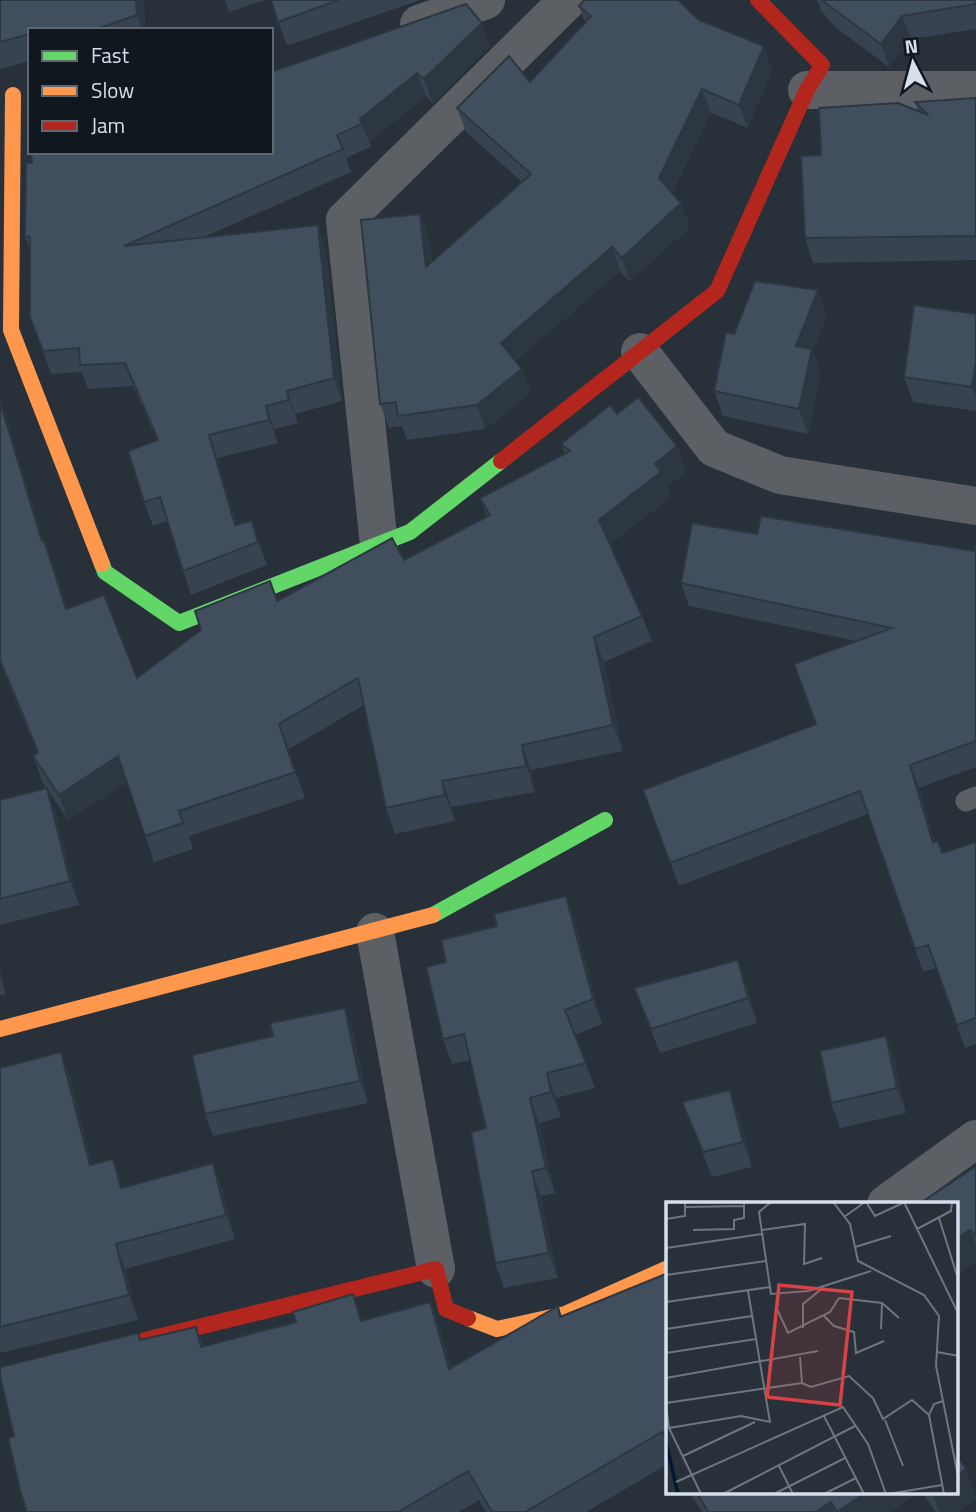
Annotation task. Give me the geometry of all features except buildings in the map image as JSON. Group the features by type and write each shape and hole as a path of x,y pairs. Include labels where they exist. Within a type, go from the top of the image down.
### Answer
{"street":[{"path":"389,36 486,0"},
{"path":"379,545 345,220 568,0"},
{"path":"14,96 11,330 105,572 179,623 410,533 717,291 807,90 822,65 758,0"},
{"path":"807,90 976,90"},
{"path":"640,352 714,448 780,475 976,506"},
{"path":"0,1029 430,917 605,821"},
{"path":"375,932 436,1269 446,1310 497,1329 565,1314 666,1269"},
{"path":"889,1202 976,1139"},
{"path":"132,1343 436,1269"}],"traffic: fast":[{"path":"102,564 105,572 179,623 410,532 501,461"},
{"path":"433,915 605,820"}],"traffic: slow":[{"path":"13,95 11,330 102,564"},
{"path":"0,1029 433,915"},
{"path":"468,1318 497,1329 565,1314 666,1269"}],"traffic: jam":[{"path":"501,461 717,291 807,90 822,65 758,0"},
{"path":"145,1340 436,1269 446,1309 468,1318"}]}
